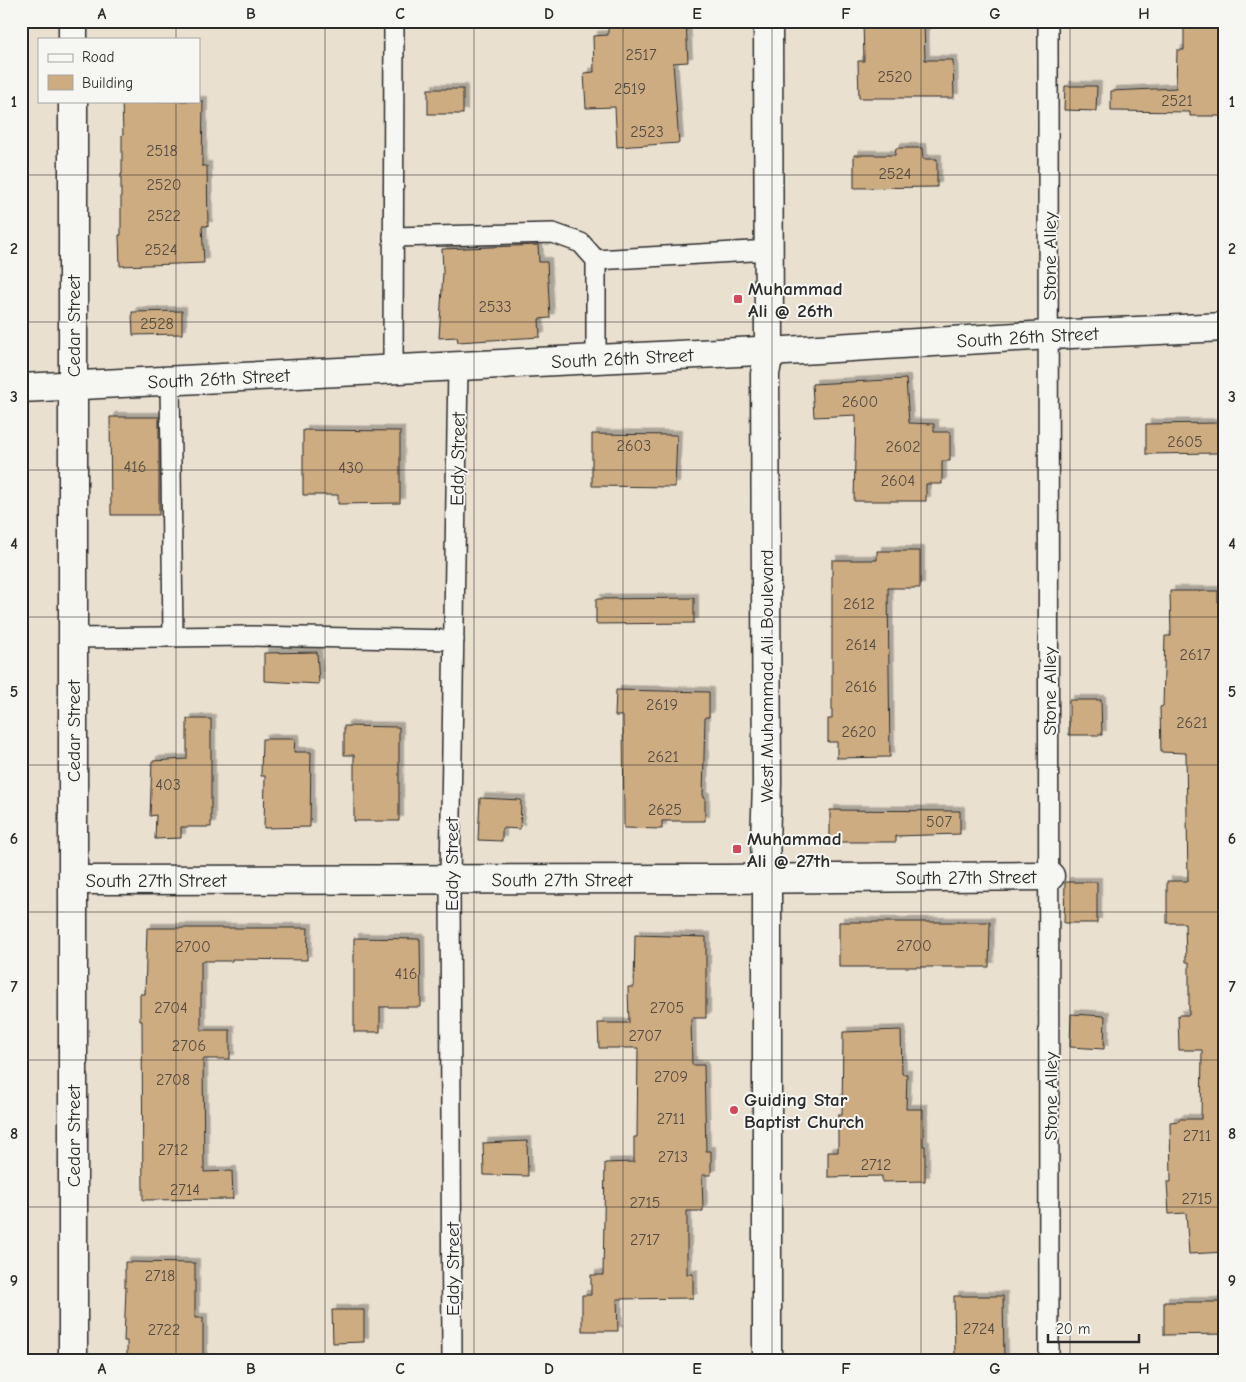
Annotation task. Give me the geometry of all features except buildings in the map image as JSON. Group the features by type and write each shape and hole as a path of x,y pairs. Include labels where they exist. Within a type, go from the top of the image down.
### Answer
{"street":[{"path":"74,21 74,38"},
{"name":"West Muhammad Ali Boulevard","path":"766,1361 765,842 767,784 765,374 769,352 768,21"},
{"name":"Cedar Street","path":"73,102 73,1361"},
{"name":"South 26th Street","path":"21,388 758,351 769,352 1049,335 1225,327"},
{"name":"South 27th Street","path":"74,880 724,879 1050,876"}],"lane":[{"path":"393,370 394,21"},
{"name":"Stone Alley","path":"1048,21 1049,1361"},
{"path":"393,237 553,234 580,243 596,260 596,359"},
{"path":"596,260 769,250"},
{"name":"Eddy Street","path":"452,1361 450,879 458,366"},
{"path":"170,382 172,636"},
{"path":"73,638 251,636 454,640"}],"place":[{"name":"Muhammad Ali @ 26th","path":"738,299"},
{"name":"Muhammad Ali @ 27th","path":"737,849"},
{"name":"Guiding Star Baptist Church","path":"734,1110"}]}
